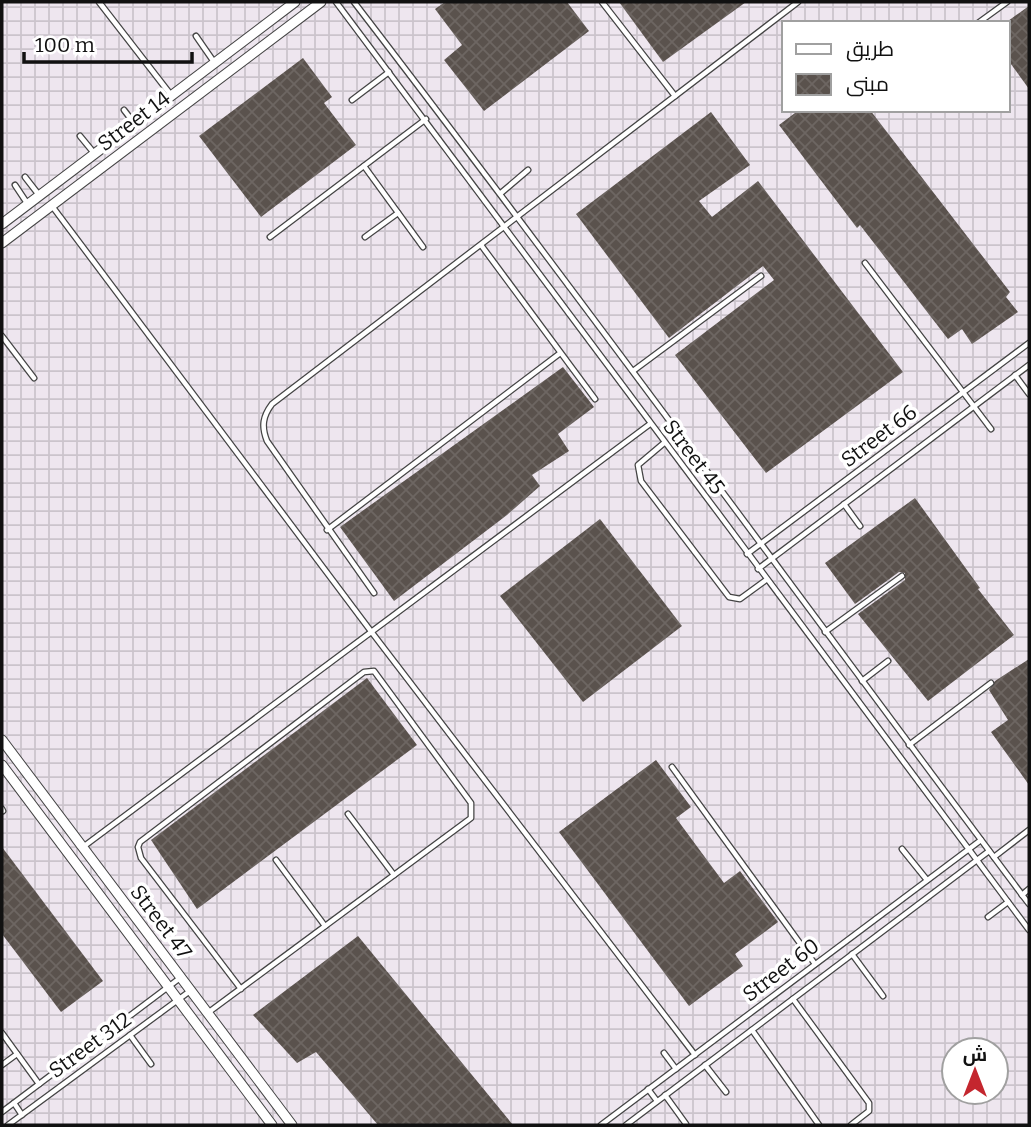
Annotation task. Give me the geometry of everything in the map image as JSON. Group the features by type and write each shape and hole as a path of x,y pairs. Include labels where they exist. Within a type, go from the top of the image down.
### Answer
{"street":[{"name":"Street 14","path":"2,224 295,2"},
{"name":"Street 14","path":"2,243 321,2"},
{"name":"Street 47","path":"2,740 292,1125"},
{"name":"Street 47","path":"2,765 272,1125"}],"lane":[{"path":"99,2 172,95"},
{"name":"Street 45","path":"336,2 506,225 664,443 1029,930"},
{"name":"Street 45","path":"355,2 519,215 771,560 1029,904"},
{"path":"602,2 675,96"},
{"path":"374,593 327,530 267,441 263,421 266,411 798,2"},
{"path":"981,21 1007,2"},
{"path":"195,36 215,63"},
{"path":"352,100 389,72"},
{"path":"124,110 135,123"},
{"path":"270,237 426,119"},
{"path":"80,136 94,154"},
{"path":"364,166 423,247"},
{"path":"501,193 528,170"},
{"path":"25,177 41,214"},
{"path":"15,185 33,200"},
{"path":"51,206 695,1055"},
{"path":"365,237 398,213"},
{"path":"480,245 559,354 595,398"},
{"path":"865,263 991,429"},
{"path":"633,371 761,276"},
{"path":"2,336 34,378"},
{"name":"Street 66","path":"747,554 1029,344"},
{"path":"327,530 559,354"},
{"name":"Street 66","path":"758,569 1028,367"},
{"path":"1015,375 1029,394"},
{"path":"82,847 650,424"},
{"path":"664,443 641,461 637,469 639,477 664,512 729,597 740,599 766,580"},
{"path":"845,504 860,526"},
{"path":"825,632 902,576"},
{"path":"862,681 888,661"},
{"path":"208,1013 241,989 325,926 394,876 471,818 473,809 379,674 369,671 140,842 138,847 141,858 241,989"},
{"path":"909,745 991,683"},
{"path":"672,767 816,964"},
{"path":"348,814 394,876"},
{"path":"994,857 1029,830"},
{"name":"Street 60","path":"601,1125 981,840"},
{"path":"902,849 927,880"},
{"name":"Street 60","path":"626,1125 989,851"},
{"path":"276,860 325,926"},
{"path":"1022,895 1029,889"},
{"path":"988,917 1008,902"},
{"path":"852,954 883,996"},
{"name":"Street 312","path":"2,1112 181,978"},
{"name":"Street 312","path":"8,1125 191,991"},
{"path":"793,999 869,1103 869,1111 851,1125"},
{"path":"752,1030 819,1125"},
{"path":"2,1033 39,1084"},
{"path":"130,1035 151,1064"},
{"path":"664,1053 676,1069"},
{"path":"2,1065 17,1054"},
{"path":"705,1065 726,1092"},
{"path":"648,1089 657,1101"},
{"path":"665,1096 686,1124"},
{"path":"14,1103 22,1115"}],"shaded area":[{"path":"2,2 1029,2 1029,1125 2,1125"}],"building":[{"path":"445,2 567,2 589,31 484,111 444,60 462,45 435,9"},
{"path":"619,2 746,2 663,62"},
{"path":"1029,6 1029,89 1010,63 1008,21"},
{"path":"303,58 332,97 324,103 356,145 261,217 199,136"},
{"path":"711,112 750,165 699,201 712,217 758,181 903,372 766,473 675,355 774,280 763,266 669,338 576,214"},
{"path":"796,112 872,112 1010,292 1006,297 1018,312 972,344 962,329 948,339 860,225 857,228 779,125"},
{"path":"563,367 594,407 558,434 569,451 532,475 540,486 507,515 394,601 340,527"},
{"path":"915,498 980,588 978,589 1014,635 928,701 858,614 905,580 905,573 899,572 855,604 825,563"},
{"path":"600,519 682,626 583,702 500,596"},
{"path":"1029,659 1029,785 991,732 1008,720 989,690 995,681"},
{"path":"367,678 417,745 197,909 151,840"},
{"path":"656,760 691,807 676,818 724,883 740,871 778,922 735,954 743,966 689,1006 559,832"},
{"path":"2,847 103,981 61,1012 2,934"},
{"path":"358,936 513,1125 378,1125 316,1052 297,1063 253,1015"}]}
